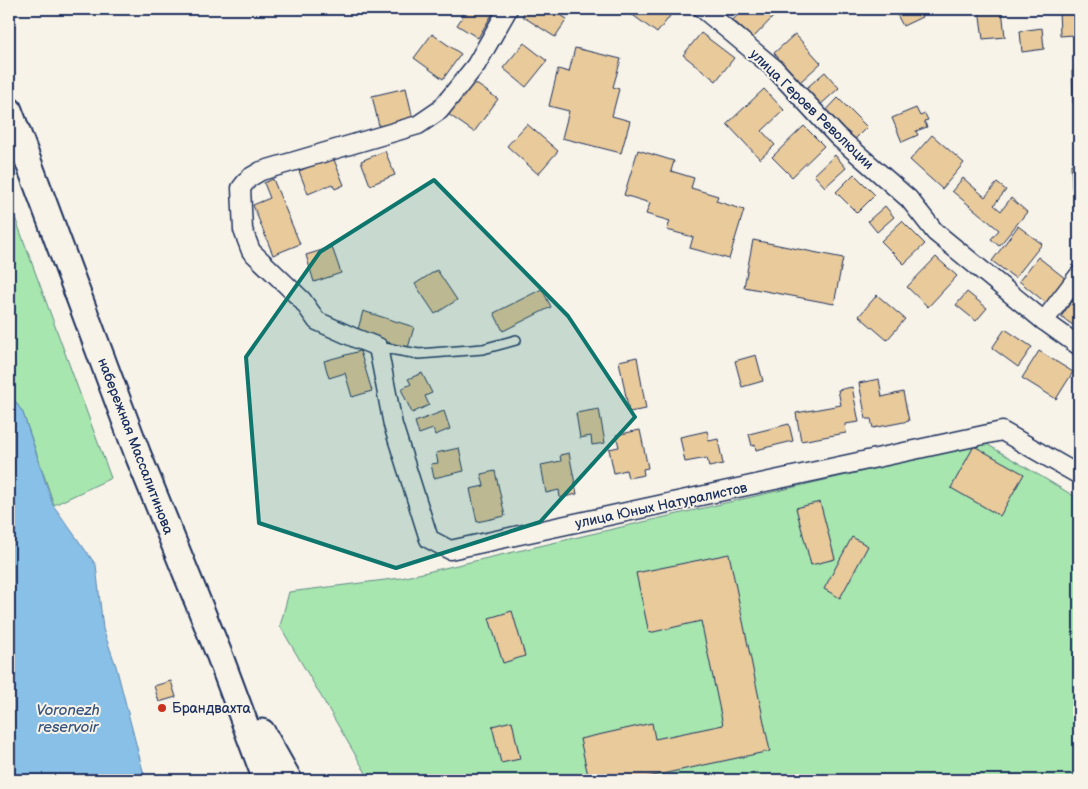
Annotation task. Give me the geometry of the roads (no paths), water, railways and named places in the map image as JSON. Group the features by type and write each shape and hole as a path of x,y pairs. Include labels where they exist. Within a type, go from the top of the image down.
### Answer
{"main road":[{"name":"набережная Массалитинова","path":"9,110 138,455 219,654 266,780"},
{"path":"219,654 288,780"}],"street":[{"path":"378,347 317,322 302,300 251,251 243,230 240,188 249,178 261,171 418,125 440,110 476,65 508,9"},
{"name":"улица Героев Революции","path":"703,9 775,69 837,136 909,199 935,232 1044,321 1079,346"},
{"path":"1044,321 1079,275"},
{"name":"улица Юных Натуралистов","path":"378,347 392,425 428,539 450,550 1002,431 1079,476"}],"lane":[{"path":"378,347 419,354 483,349 516,340"}],"water":[{"name":"Voronezh reservoir","path":"9,392 23,413 53,505 96,565 103,629 116,666 147,780 9,780"}],"place":[{"name":"Брандвахта","path":"162,708"}]}
